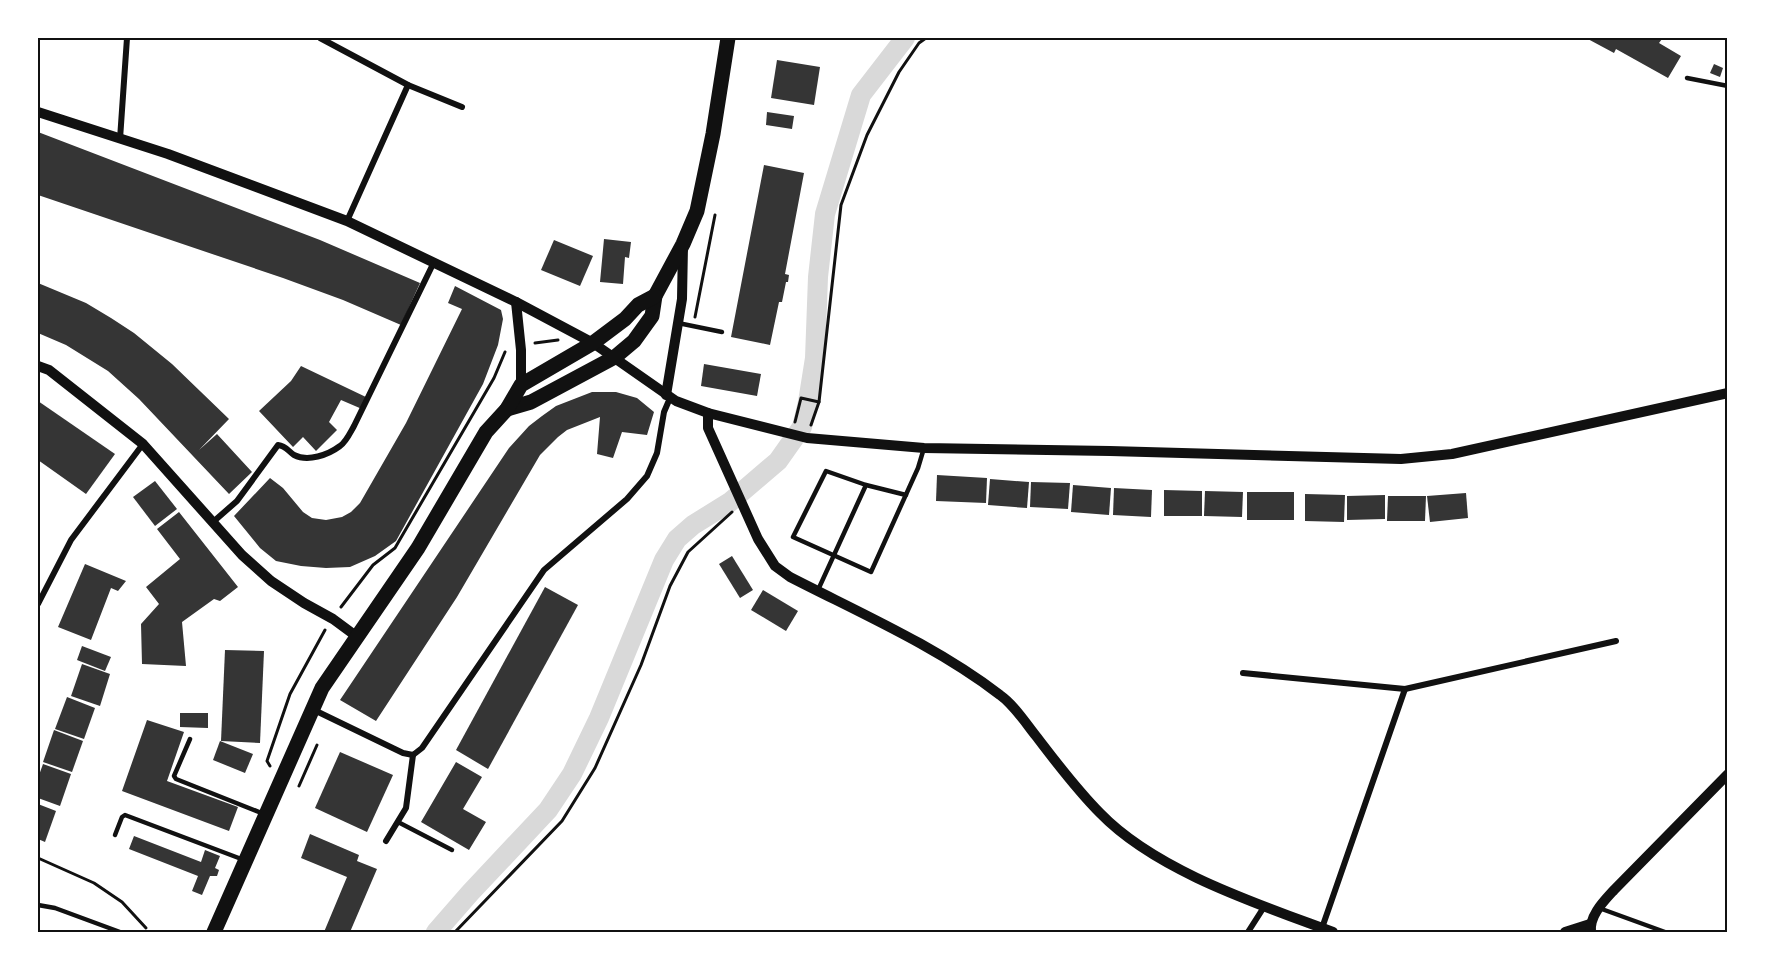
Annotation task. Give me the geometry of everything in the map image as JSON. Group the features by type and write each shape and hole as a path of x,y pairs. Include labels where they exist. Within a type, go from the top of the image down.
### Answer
{"main road":[{"path":"507,409 531,402 615,357 634,341 652,316 655,296 683,244 697,211 728,38"},
{"path":"214,933 322,688 418,548 486,432 507,409 521,385 593,343 625,319 638,305 655,296"}],"street":[{"path":"120,140 127,38"},
{"path":"320,38 408,85 462,107"},
{"path":"347,221 408,85"},
{"path":"38,112 168,154 347,221 516,302 593,343 668,396 708,413 789,430 807,438 924,448 1401,459 1452,454 1728,393"},
{"path":"386,841 406,808 413,755 422,748 544,570 627,499 647,476 657,453 668,396 681,299 683,244"},
{"path":"213,522 237,501 278,445 307,458 326,454 342,445 354,426 434,262"},
{"path":"516,302 521,344 521,385"},
{"path":"38,366 49,370 143,444 242,555 270,581 333,619 356,636"},
{"path":"708,413 708,428 758,539 775,566 817,591 968,671 1003,697 1072,783 1101,815 1133,842 1185,871 1264,907 1328,931 1406,689"},
{"path":"38,604 70,540 143,444"},
{"path":"1243,673 1406,689 1616,640"},
{"path":"311,709 388,747 413,755"},
{"path":"1565,933 1590,928 1599,908 1728,774"},
{"path":"1248,933 1264,907"}],"lane":[{"path":"1687,78 1728,86"},
{"path":"678,323 722,332"},
{"path":"906,495 866,486 826,471 793,537 833,557 871,572 906,495 918,468 924,448"},
{"path":"817,591 866,486"},
{"path":"190,739 174,776 176,779 265,815"},
{"path":"115,835 125,815 246,861"},
{"path":"398,822 452,850"},
{"path":"38,905 55,908 120,933"},
{"path":"1599,908 1665,933"}],"path":[{"path":"807,438 819,402 841,205 867,135 899,72 919,43 926,38"},
{"path":"694,326 716,212"},
{"path":"340,610 373,566 395,548 494,378 509,346"},
{"path":"789,430 801,398 819,402"},
{"path":"455,933 562,820 595,768 641,664 670,586 688,552 742,503"},
{"path":"267,761 290,694 327,627"},
{"path":"38,858 94,883 122,902 146,928"}],"building":[{"path":"1586,38 1660,38 1662,39 1659,43 1681,56 1668,78 1616,49 1614,53"},
{"path":"777,60 820,67 814,105 771,98"},
{"path":"1714,64 1723,68 1720,77 1710,73"},
{"path":"767,112 794,116 792,129 766,125"},
{"path":"38,132 320,240 420,283 401,325 283,278 38,195"},
{"path":"764,165 804,173 785,274 789,275 788,282 786,282 782,302 779,302 770,345 731,337"},
{"path":"604,239 631,242 629,258 625,257 623,284 600,282"},
{"path":"554,240 593,256 580,286 541,270"},
{"path":"38,283 86,303 111,318 134,333 172,364 229,419 199,450 217,434 252,472 229,494 139,399 108,371 66,345 38,333"},
{"path":"455,286 501,310 503,319 498,345 483,384 396,541 375,556 350,567 301,566 276,561 260,548 234,516 270,478 283,488 303,512 312,518 326,520 342,517 360,503 406,423 462,309 448,303"},
{"path":"704,364 761,374 757,396 701,386"},
{"path":"301,366 368,398 362,409 341,400 329,422 337,430 316,451 303,437 293,447 259,411 291,381"},
{"path":"592,392 616,392 637,398 654,412 647,435 622,432 613,458 597,454 600,417 567,430 558,437 540,455 457,597 376,721 340,700 509,448 529,426 556,406"},
{"path":"38,401 115,454 86,494 38,460"},
{"path":"937,475 987,478 986,503 936,501"},
{"path":"990,479 1029,482 1027,508 988,505"},
{"path":"155,481 177,509 155,526 133,497"},
{"path":"1031,482 1070,483 1068,509 1030,507"},
{"path":"1073,485 1111,488 1109,515 1071,512"},
{"path":"1114,488 1152,490 1151,517 1113,515"},
{"path":"1164,490 1202,491 1202,516 1164,516"},
{"path":"1205,491 1243,492 1242,517 1204,516"},
{"path":"1247,492 1294,492 1294,520 1247,520"},
{"path":"1466,493 1468,518 1430,522 1427,496"},
{"path":"1305,494 1345,495 1344,522 1305,521"},
{"path":"1385,495 1385,519 1347,520 1347,496"},
{"path":"1388,496 1426,496 1425,521 1387,521"},
{"path":"179,512 238,587 220,601 214,599 182,622 186,666 142,664 141,624 159,604 146,587 180,559 157,529"},
{"path":"732,556 753,590 740,598 719,564"},
{"path":"85,564 126,581 118,591 111,588 91,640 58,627"},
{"path":"545,587 578,605 488,769 456,750"},
{"path":"763,590 798,611 786,631 751,610"},
{"path":"82,646 111,657 105,671 77,660"},
{"path":"225,650 264,651 260,743 221,741"},
{"path":"82,664 110,674 100,706 71,696"},
{"path":"67,697 95,708 84,739 55,729"},
{"path":"180,713 208,713 208,728 180,727"},
{"path":"147,720 184,732 167,781 238,807 229,831 122,791"},
{"path":"54,730 83,741 72,772 43,762"},
{"path":"220,741 253,754 245,773 213,760"},
{"path":"340,752 393,775 367,832 315,808"},
{"path":"456,762 482,777 463,809 486,822 469,850 421,822"},
{"path":"43,764 71,774 60,806 38,798 38,778"},
{"path":"38,804 56,811 45,842 38,839"},
{"path":"310,834 359,855 357,861 377,869 350,932 324,932 347,877 301,858"},
{"path":"134,836 201,862 205,850 220,856 215,868 219,870 217,876 210,876 202,895 192,891 198,876 129,849"}],"waterway":[{"path":"436,932 548,810 572,774 599,718 664,560 677,539 693,525 730,502 778,461 802,427 815,358 818,277 825,214 861,95 905,38"}]}
